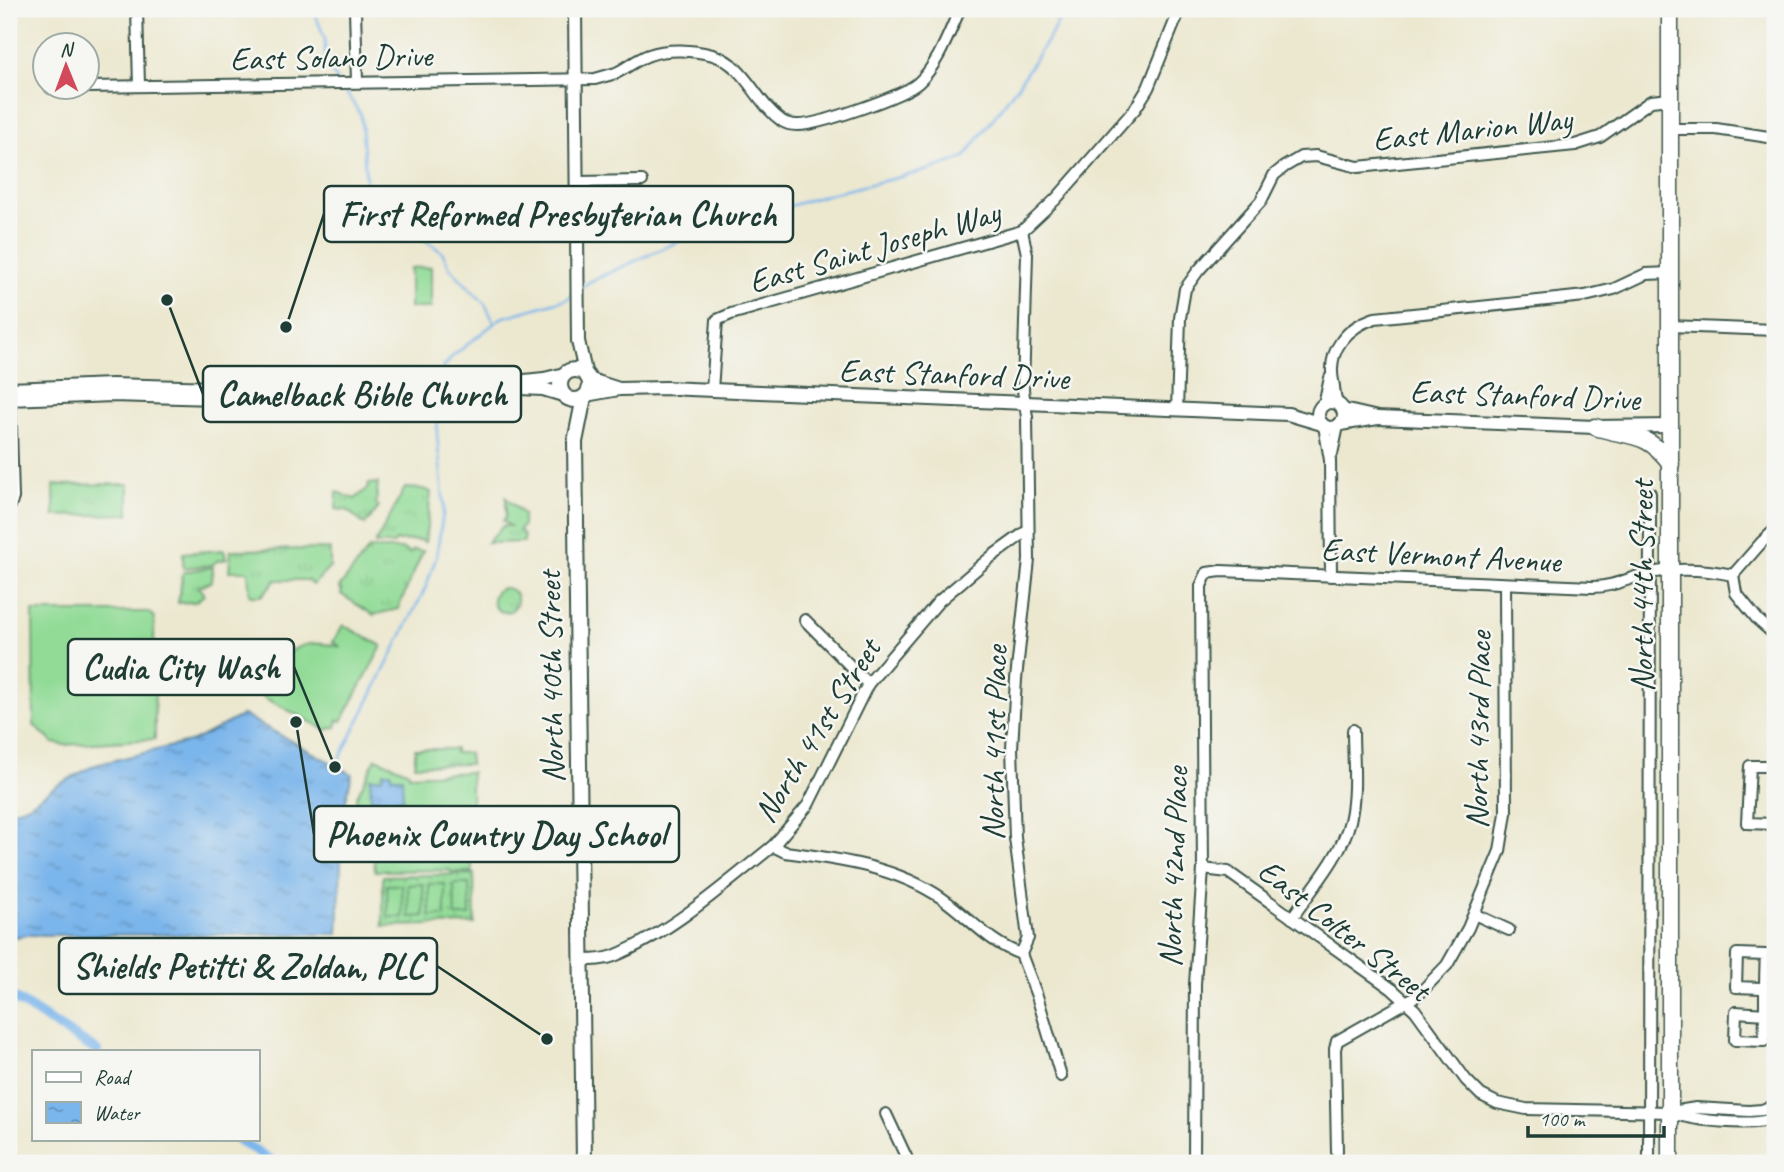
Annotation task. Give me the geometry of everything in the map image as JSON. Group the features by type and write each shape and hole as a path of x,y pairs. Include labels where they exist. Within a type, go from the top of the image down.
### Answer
{"main road":[{"name":"North 44th Street","path":"1670,9 1670,1163"},
{"path":"575,370 587,377 589,387 585,396 576,400 565,397 559,386 566,373 575,370"},
{"name":"North 40th Street","path":"575,442 585,396"},
{"name":"North 40th Street","path":"565,397 575,442 584,1163"},
{"path":"1595,427 1649,440 1661,449 1671,464"}],"street":[{"path":"137,9 139,86"},
{"path":"355,9 357,82"},
{"path":"575,9 578,341 587,377"},
{"name":"East Solano Drive","path":"102,87 596,79 649,55 669,50 713,55 728,62 741,73 783,122 811,124 888,98 918,83 940,52 960,9"},
{"name":"East Saint Joseph Way","path":"712,390 717,320 1022,231 1048,207 1135,109 1148,88 1180,9"},
{"name":"East Marion Way","path":"1177,410 1180,318 1185,289 1261,201 1274,175 1284,167 1301,157 1325,158 1358,167 1575,145 1600,137 1651,102 1670,99"},
{"path":"1670,129 1716,129 1775,138"},
{"path":"577,182 642,181"},
{"name":"North 41st Place","path":"1022,231 1027,254 1023,390 1026,404 1028,588 1022,616 1012,748 1015,838 1028,939 1021,954 1037,996 1061,1076"},
{"path":"1331,460 1339,425 1344,418 1331,406 1331,376 1335,353 1344,337 1357,326 1375,318 1585,296 1614,289 1646,274 1671,273"},
{"path":"1671,326 1775,330"},
{"path":"10,394 113,385 216,388 322,382 448,389 543,379 566,373 578,341"},
{"name":"East Stanford Drive","path":"587,377 619,389"},
{"path":"10,394 214,398 322,392 420,395 531,388 555,391 565,397"},
{"name":"East Stanford Drive","path":"585,396 619,389 666,388 1288,414 1331,406 1378,418 1595,427 1671,426"},
{"path":"9,508 13,498 10,394"},
{"path":"1331,406 1318,416 1323,425 1331,460 1331,576"},
{"name":"East Stanford Drive","path":"1288,414 1330,428 1378,418"},
{"name":"North 44th Street","path":"1649,1163 1650,494"},
{"path":"1775,530 1760,543 1734,575 1736,593 1758,620 1775,635"},
{"name":"North 41st Street","path":"774,846 808,804 868,684 939,601 1027,531"},
{"name":"East Vermont Avenue","path":"1207,573 1221,570 1609,587 1649,574 1671,571 1697,570 1734,575"},
{"name":"North 42nd Place","path":"1194,1163 1195,984 1203,869 1202,586 1207,573"},
{"name":"North 43rd Place","path":"1337,1152 1337,1041 1418,995 1447,965 1474,914 1500,851 1504,833 1504,584"},
{"path":"805,620 868,684"},
{"path":"1292,918 1346,835 1353,808 1353,730"},
{"path":"1775,770 1772,766 1749,766 1747,823 1775,824"},
{"path":"582,960 612,957 654,935 712,895 774,846 785,852 870,866 915,883 942,899 994,942 1021,954"},
{"name":"East Colter Street","path":"1203,869 1228,873 1392,989 1415,1010 1466,1080 1481,1095 1497,1102 1526,1108 1671,1112 1696,1108 1749,1111 1775,1105"},
{"path":"1474,914 1509,930"},
{"path":"1766,1014 1770,987"},
{"name":"East Colter Street","path":"1671,1112 1691,1119 1759,1122 1775,1118"},
{"path":"886,1114 909,1163"}],"green space":[{"path":"431,267 431,308 410,308 410,268"},
{"path":"378,483 376,504 379,507 365,525 347,510 336,509 337,492 355,499 368,488 368,484"},
{"path":"129,484 129,514 54,516 54,485"},
{"path":"405,488 431,492 425,543 421,540 375,544"},
{"path":"506,498 523,514 523,526 519,530 524,536 524,542 487,543 503,526 510,526 503,521 506,516"},
{"path":"330,549 330,567 313,585 307,580 276,580 261,596 250,596 248,571 229,571 231,550"},
{"path":"369,549 403,549 409,553 414,550 423,551 398,609 373,615 341,594 339,588"},
{"path":"224,550 226,559 212,565 183,568 183,553"},
{"path":"213,567 212,581 199,587 204,595 195,602 178,603 183,572"},
{"path":"505,588 514,591 517,600 514,609 505,612 496,609 493,600 496,591"},
{"path":"33,612 148,612 154,617 155,739 64,745 53,743 34,725"},
{"path":"343,625 382,646 342,721 338,720 336,727 326,730 263,697 282,660 290,652 311,644 341,647 333,642"},
{"path":"415,749 455,749 455,753 469,753 470,764 415,765"},
{"path":"376,758 409,772 409,775 471,772 472,872 375,871 374,855 357,855 356,798"},
{"path":"474,874 475,924 383,926 383,876"},
{"path":"423,884 424,916 409,917 408,885"},
{"path":"429,884 445,884 445,916 430,916"},
{"path":"454,884 469,884 470,916 455,916"},
{"path":"387,885 402,885 403,917 388,917"}],"water":[{"path":"243,715 352,774 343,813 338,934 28,935 9,938 9,812 29,805 54,787 95,765 193,741"},
{"path":"383,772 391,772 392,777 402,777 403,799 371,799 370,778 382,778"}],"waterway":[{"path":"313,9 325,39 325,62 337,80"},
{"path":"582,287 688,237 826,195 929,170 964,158 1018,85 1052,33 1064,9"},
{"path":"343,88 361,115 367,195 379,202 407,208 417,218 425,240 442,252 450,268 485,304 494,322"},
{"path":"440,382 444,367 453,356 501,318 567,299 574,293"},
{"path":"336,766 425,589 436,558 444,507 437,435 439,401"},
{"path":"9,995 95,1050"},
{"path":"239,1140 276,1163"}],"place":[{"name":"Camelback Bible Church","path":"167,300"},
{"name":"First Reformed Presbyterian Church","path":"286,327"},
{"name":"Phoenix Country Day School","path":"296,722"},
{"name":"Cudia City Wash","path":"335,767"},
{"name":"Shields Petitti & Zoldan, PLC","path":"547,1039"}]}
